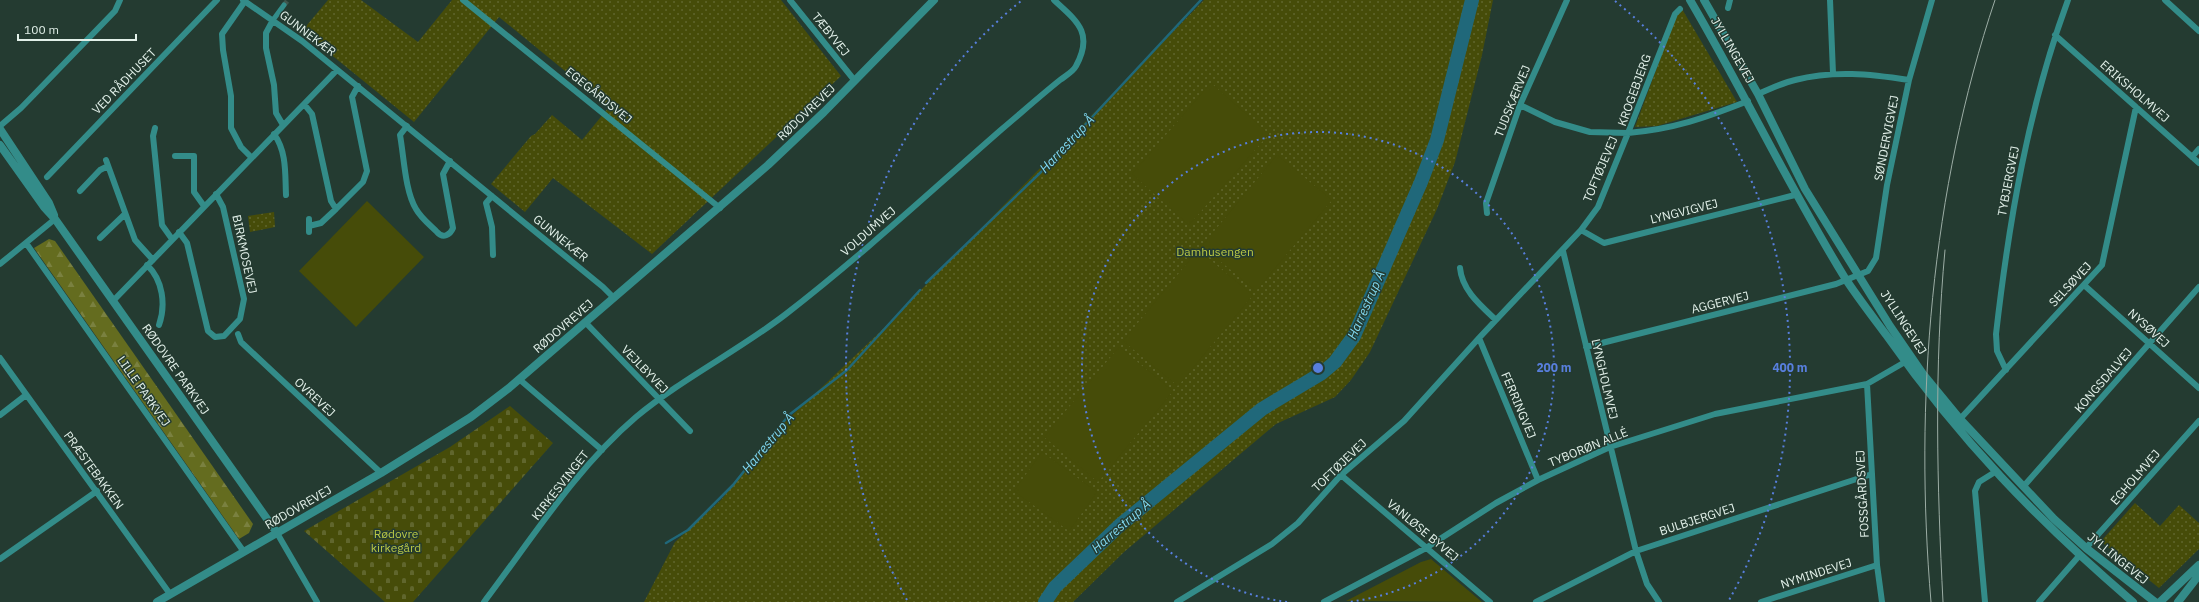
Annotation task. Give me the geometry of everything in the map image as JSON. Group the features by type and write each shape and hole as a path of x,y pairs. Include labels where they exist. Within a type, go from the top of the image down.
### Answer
{"street":[{"path":"0,126 21,108 115,11 120,0"},
{"name":"VED RÅDHUSET","path":"47,177 217,0"},
{"name":"EGEGÅRDSVEJ","path":"463,0 720,208"},
{"name":"TÆBYVEJ","path":"790,0 855,81"},
{"name":"RØDOVREVEJ","path":"157,602 381,473 471,417 519,380 720,208 804,131 934,0"},
{"name":"VOLDUMVEJ","path":"602,450 659,399 783,316 826,282 1026,109 1076,68 1083,50 1085,39 1076,20 1054,0"},
{"name":"TUDSKÆRVEJ","path":"1487,213 1486,203 1520,105 1567,0"},
{"name":"JYLLINGEVEJ","path":"1690,0 1748,101 1795,194 1846,280 1905,362 1946,417 1995,472 2079,556 2133,602"},
{"name":"JYLLINGEVEJ","path":"1704,0 1758,94 1805,190 1858,275 1921,370 1960,419 2023,487 2086,548 2155,602"},
{"path":"1728,8 1730,0"},
{"path":"1830,0 1833,73"},
{"name":"SØNDERVIGVEJ","path":"1858,275 1868,271 1876,258 1887,185 1908,80 1932,0"},
{"name":"TYBJERGVEJ","path":"2006,370 1997,351 1996,334 2013,206 2030,125 2055,35 2068,0"},
{"path":"2165,0 2199,31"},
{"path":"244,1 222,34 222,50 231,96 232,128 241,147 251,157"},
{"name":"GUNNEKÆR","path":"244,1 273,20 358,86 614,298"},
{"path":"283,125 276,114 274,85 266,48 266,33 284,5"},
{"name":"KROGEBJERG","path":"1680,9 1675,14 1628,133 1658,130 1696,122 1748,101"},
{"name":"ERIKSHOLMVEJ","path":"2055,35 2199,163"},
{"path":"113,301 337,70"},
{"path":"1758,94 1794,80 1833,73 1872,74 1908,80"},
{"path":"309,219 309,229 321,223 363,182 367,171 352,97 358,86"},
{"path":"304,104 312,114 331,201 336,209"},
{"path":"1520,105 1555,122 1590,132 1628,133"},
{"name":"SELSØVEJ","path":"1960,419 2102,265 2136,107"},
{"path":"407,126 400,136 411,198 419,214 440,235 446,236 451,233 453,228 443,174 450,161"},
{"path":"155,128 154,152 162,225 172,239"},
{"name":"RØDOVRE PARKVEJ","path":"0,129 49,203 56,219"},
{"name":"TOFTØJEVEJ","path":"1177,602 1272,544 1298,523 1342,475 1360,458 1404,422 1479,338 1581,230 1598,206 1628,133"},
{"path":"274,134 284,152 286,196"},
{"name":"RØDOVRE PARKVEJ","path":"0,144 44,207 56,219 277,533"},
{"path":"2192,157 2199,150"},
{"path":"175,156 194,156 194,192 204,206"},
{"path":"80,191 107,163 135,240 153,260"},
{"name":"BIRKMOSEVEJ","path":"179,232 187,243 208,331 215,337 224,336 240,318 244,299 223,207 216,194"},
{"name":"LYNGVIGVEJ","path":"1581,230 1604,243 1795,194"},
{"path":"492,196 486,203 492,227 493,255"},
{"path":"100,238 125,214"},
{"path":"0,264 56,219"},
{"name":"LILLE PARKVEJ","path":"26,243 244,552"},
{"name":"LYNGHOLMVEJ","path":"1565,248 1586,347 1636,551 1647,584 1658,602"},
{"path":"147,265 158,276 161,287 161,318 159,325"},
{"path":"1460,268 1461,278 1474,298 1496,320"},
{"name":"AGGERVEJ","path":"1586,347 1846,280 1858,275"},
{"name":"NYSØVEJ","path":"2084,285 2199,388"},
{"name":"KONGSDALVEJ","path":"2023,487 2199,287"},
{"name":"VEJLBYVEJ","path":"586,322 690,431"},
{"name":"OVREVEJ","path":"238,334 241,342 381,473"},
{"name":"FERRINGVEJ","path":"1479,338 1538,480"},
{"name":"PRÆSTEBAKKEN","path":"0,358 170,594"},
{"name":"TYBORØN ALLÉ","path":"1324,602 1426,548 1496,503 1538,480 1610,447 1715,414 1867,384 1905,362"},
{"name":"KIRKESVINGET","path":"484,602 580,475 602,450 519,380"},
{"name":"FOSSGÅRDSVEJ","path":"1867,384 1877,565 1882,602"},
{"path":"0,415 26,395"},
{"name":"EGHOLMVEJ","path":"2086,548 2199,421"},
{"path":"1985,602 1976,486 1982,480 1995,472"},
{"name":"BULBJERGVEJ","path":"1536,602 1636,551 1872,474"},
{"name":"VANLØSE BYVEJ","path":"1342,475 1490,602"},
{"path":"0,559 97,491"},
{"path":"277,533 317,602"},
{"path":"2039,602 2079,556"},
{"name":"NYMINDEVEJ","path":"1761,602 1877,565"},
{"path":"2160,602 2199,565"},
{"path":"2178,602 2199,575"}],"green space":[{"path":"328,0 361,0 418,42 452,0 781,0 841,76 652,254 553,178 525,212 491,184 531,136 535,134 552,115 582,140 609,107 499,17 414,122 302,31"},
{"name":"Damhusengen","path":"1204,0 1493,0 1482,55 1455,162 1437,209 1370,352 1351,380 1335,397 1276,424 1124,552 1073,602 644,602 675,542 721,500 784,423 880,332"},
{"path":"1682,9 1737,102 1657,126 1635,127 1676,16"},
{"path":"1211,83 1269,134 1189,225 1132,174"},
{"path":"1277,155 1332,200 1256,291 1202,246"},
{"path":"367,201 424,257 356,327 299,271"},
{"path":"274,212 275,227 250,232 248,216"},
{"path":"49,239 55,241 253,524 249,533 239,539 34,248"},
{"path":"1198,250 1253,295 1178,386 1123,341"},
{"path":"1119,347 1173,391 1098,482 1044,437"},
{"name":"Rødovre kirkegård","path":"510,406 553,443 413,602 385,602 304,531 450,447"},
{"path":"1042,452 1097,492 1069,531 1014,491"},
{"path":"2135,503 2160,526 2179,505 2199,523 2199,549 2159,588 2104,544 2103,539"},
{"path":"1431,559 1482,602 1346,601 1421,562"}],"waterway":[{"name":"Harrestrup Å","path":"926,283 1041,172 1201,0"},
{"name":"Harrestrup Å","path":"1045,602 1055,587 1120,525 1262,409 1322,373 1335,362 1354,336 1421,182 1437,140 1472,0"},
{"name":"Harrestrup Å","path":"666,543 688,530 733,485 789,415 847,370 920,290"}],"tunnel":[{"path":"284,5 288,0"}],"tram line":[{"path":"1931,602 1926,527 1925,451 1927,374 1933,298 1942,222 1956,146 1973,72 1995,0"},
{"path":"1943,602 1939,514 1938,382 1939,338 1945,250"}]}
